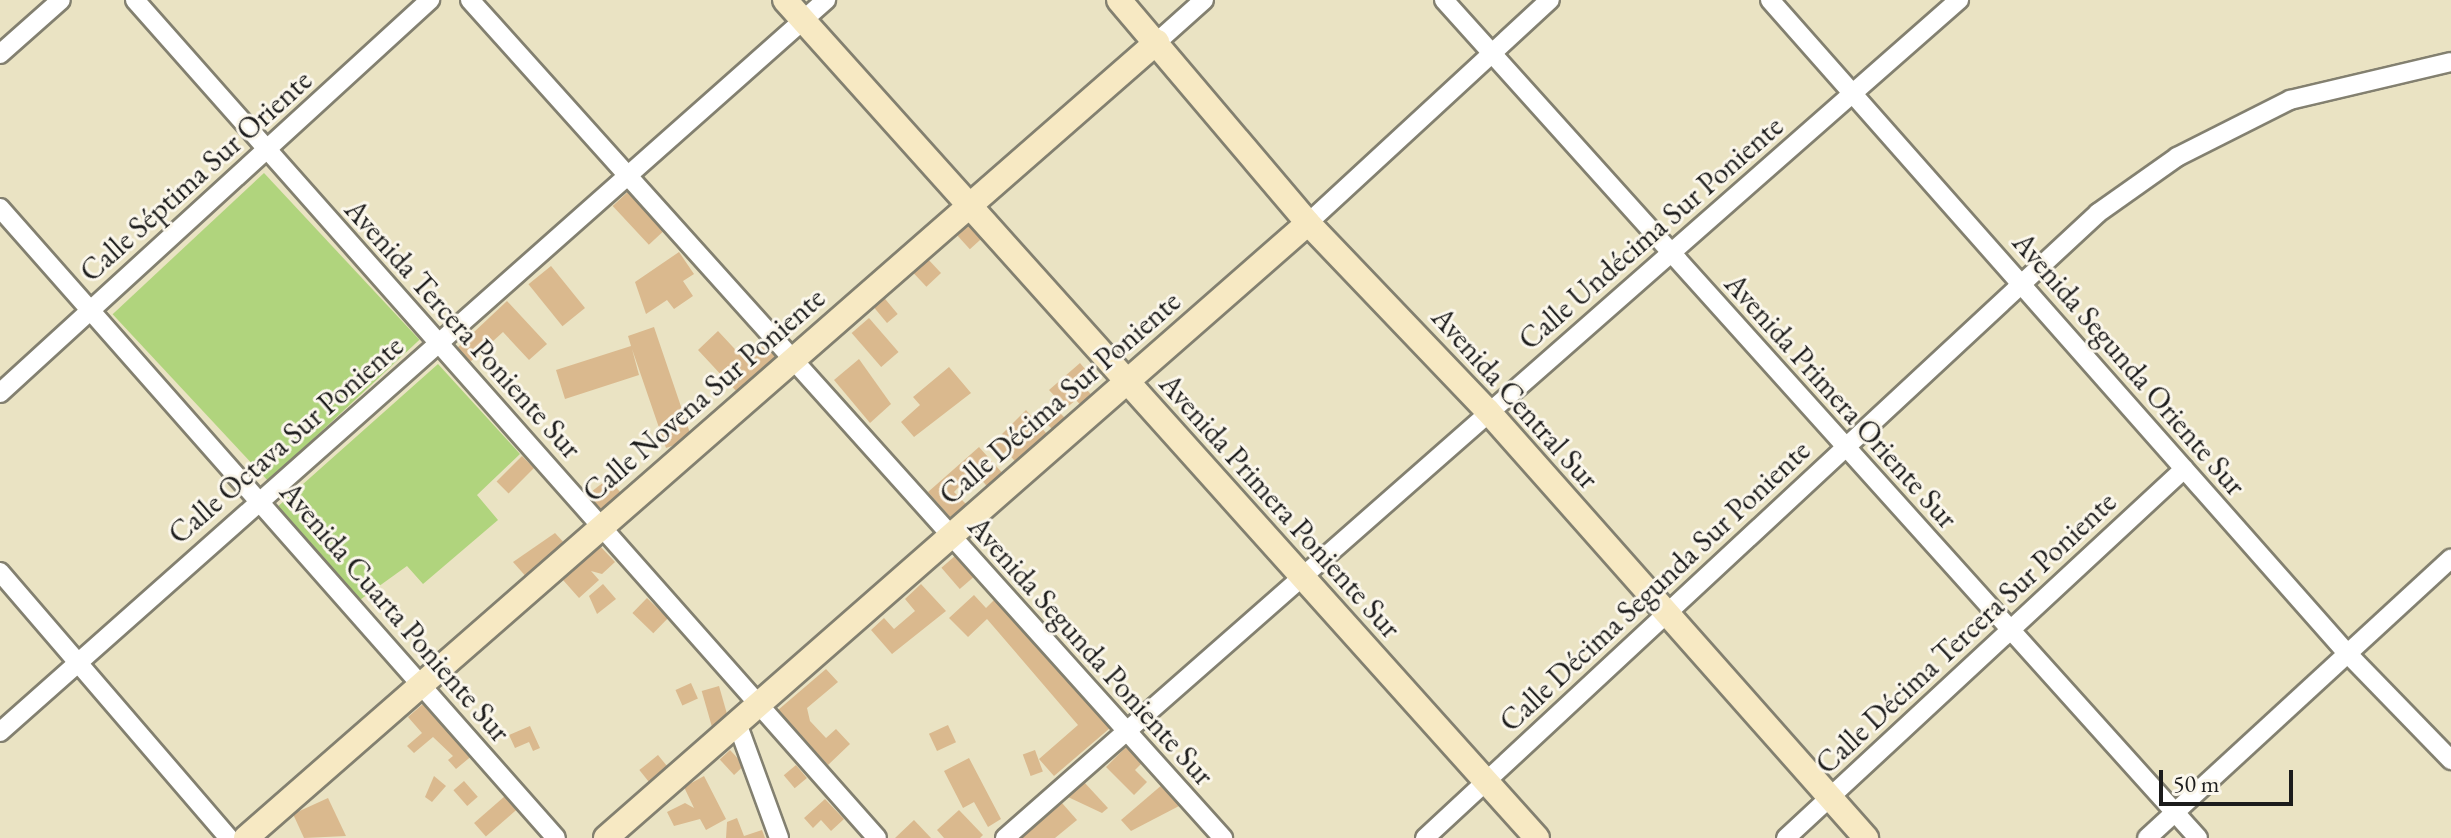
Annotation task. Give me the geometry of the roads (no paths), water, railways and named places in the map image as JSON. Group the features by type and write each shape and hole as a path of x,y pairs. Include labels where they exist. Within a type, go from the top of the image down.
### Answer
{"street":[{"path":"0,54 61,0"},
{"name":"Avenida Tercera Poniente Sur","path":"135,0 877,838"},
{"name":"Calle Séptima Sur Oriente","path":"0,393 430,0"},
{"name":"Avenida Segunda Poniente Sur","path":"470,0 795,358 949,538 1223,838"},
{"name":"Avenida Primera Poniente Sur","path":"785,0 965,209 1300,573 1537,838"},
{"name":"Calle Octava Sur Poniente","path":"0,732 826,0"},
{"name":"Avenida Central Sur","path":"1119,0 1308,223 1487,410 1665,615 1866,838"},
{"name":"Calle Novena Sur Poniente","path":"246,838 1204,0"},
{"name":"Avenida Primera Oriente Sur","path":"1444,0 2198,838"},
{"name":"Calle Décima Sur Poniente","path":"606,838 1308,223 1550,0"},
{"name":"Avenida Segunda Oriente Sur","path":"1770,0 2346,652 2451,760"},
{"name":"Calle Undécima Sur Poniente","path":"1005,838 1128,732 1300,573 1487,410 1673,256 1959,0"},
{"name":"Calle Décima Segunda Sur Poniente","path":"1425,838 2098,213 2177,157 2290,100 2451,62"},
{"name":"Avenida Cuarta Poniente Sur","path":"0,208 556,838"},
{"name":"Calle Décima Tercera Sur Poniente","path":"1786,838 2184,469"},
{"path":"2147,838 2451,558"},
{"path":"0,572 229,838"},
{"path":"737,723 779,838"}]}
